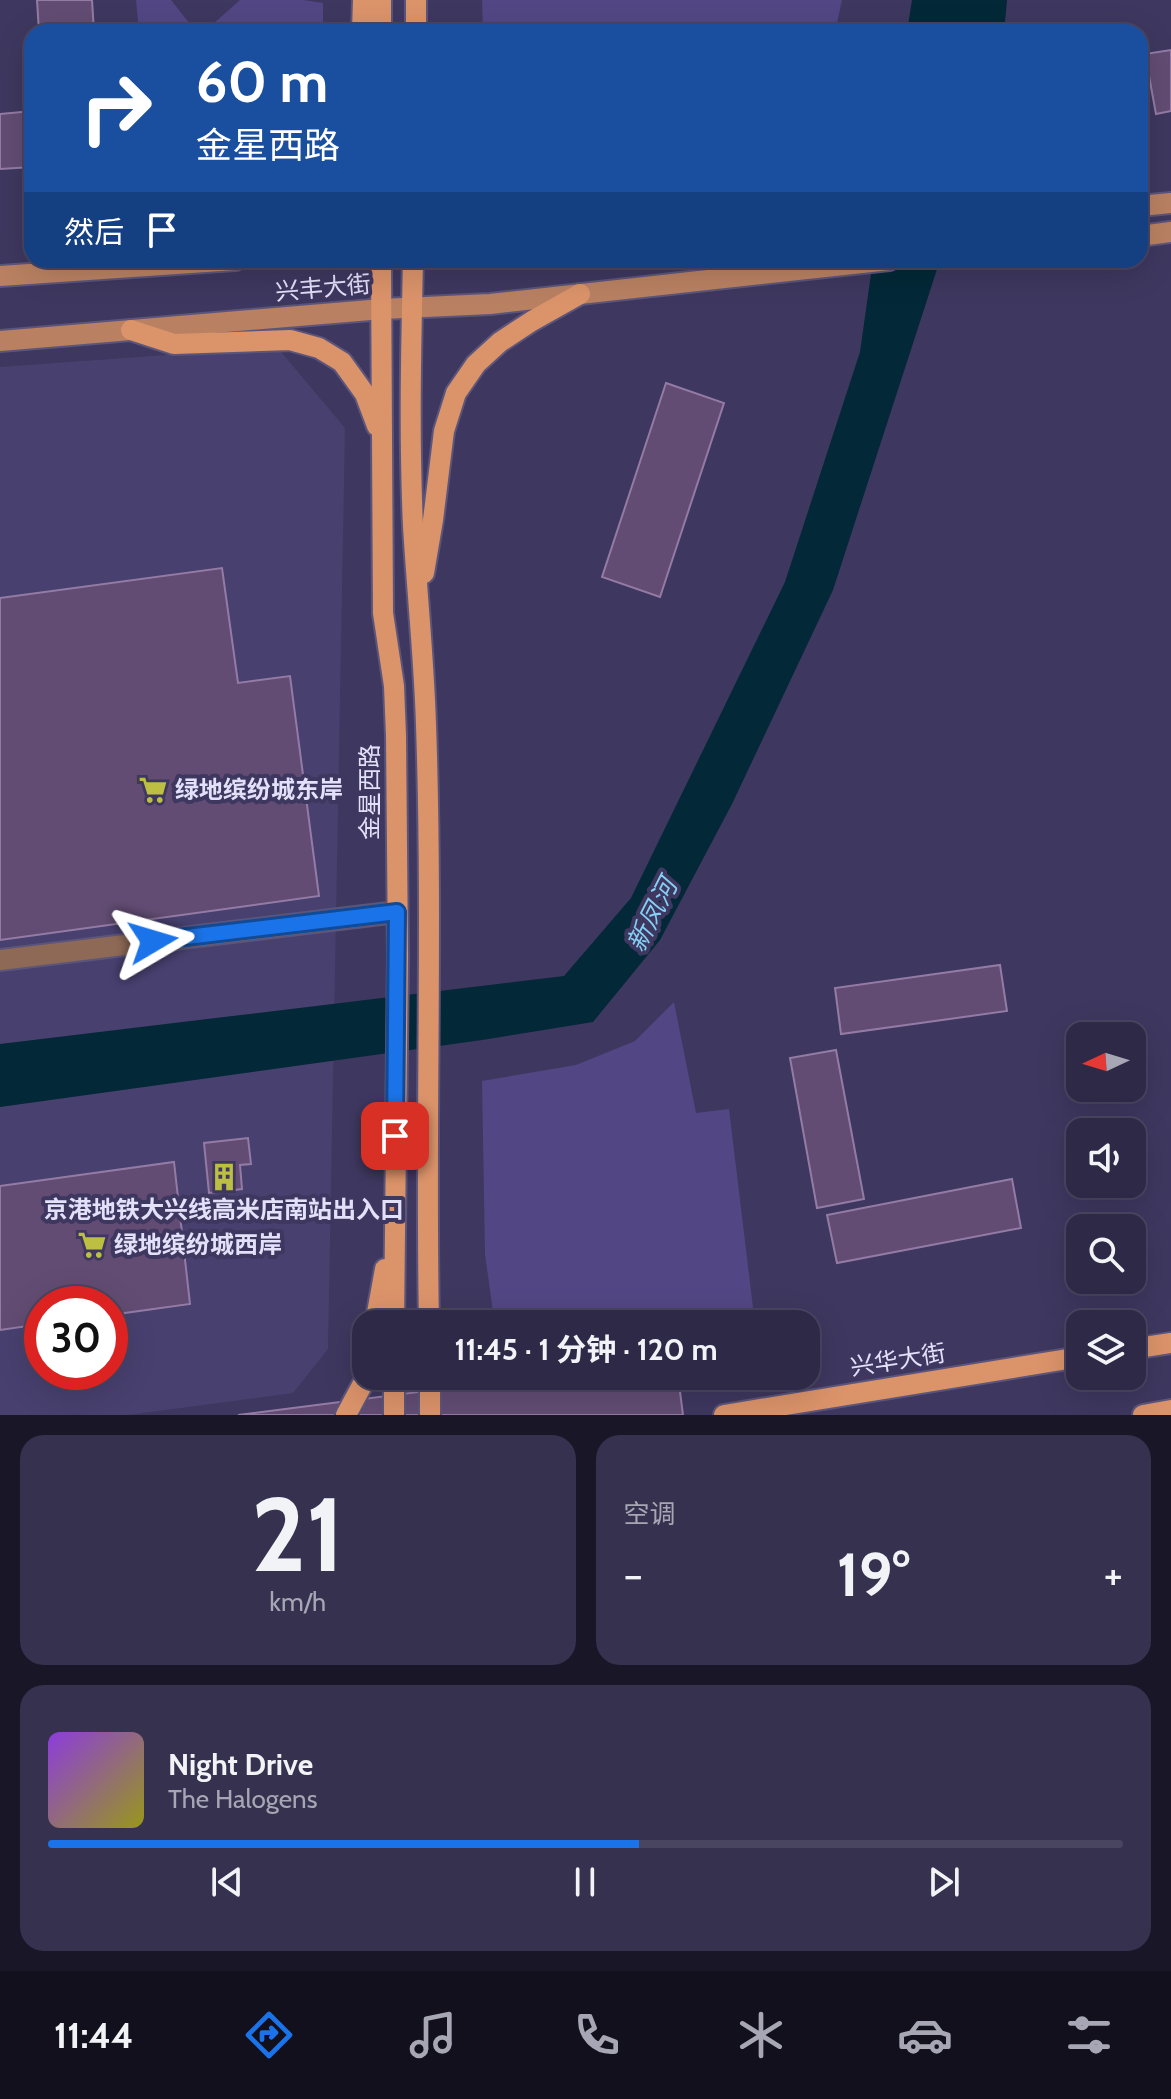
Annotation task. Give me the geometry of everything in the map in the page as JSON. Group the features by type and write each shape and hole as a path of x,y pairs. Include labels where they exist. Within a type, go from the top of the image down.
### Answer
{"main road":[{"path":"362,24 363,0"},
{"path":"381,0 381,24"},
{"path":"416,0 416,24"},
{"path":"1148,205 1171,203"},
{"path":"1148,235 1171,232"},
{"path":"0,276 118,268"},
{"name":"金星西路","path":"381,268 383,613 394,686 396,736 398,955 394,1310"},
{"path":"413,268 413,526 426,726 429,1310"},
{"name":"兴丰大街","path":"0,341 382,309 490,304 806,268"},
{"path":"419,601 444,431 456,393 476,364 500,342 580,294"},
{"path":"131,330 174,344 290,340 319,348 342,362 365,394 382,438"},
{"path":"378,1310 394,1218"},
{"path":"1146,1347 1171,1343"},
{"name":"兴华大街","path":"724,1415 1066,1359"},
{"path":"346,1415 359,1390"},
{"path":"394,1390 394,1415"},
{"path":"430,1390 430,1415"},
{"path":"1143,1415 1171,1410"}],"street":[{"path":"0,960 397,912"}],"shaded area":[{"path":"136,0 171,0 190,24 138,24"},
{"path":"240,0 323,3 323,24 213,24"},
{"path":"482,0 842,0 837,24 483,24"},
{"path":"277,347 345,428 328,1349 293,1393 128,1415 0,1415 0,367"},
{"path":"674,1002 696,1113 729,1109 753,1310 493,1310 485,1254 482,1081 576,1065 635,1041"}],"water":[{"path":"912,0 1007,0 1005,24 908,24"},
{"name":"新凤河","path":"872,268 937,268 833,590 732,804 660,940 593,1022 0,1107 0,1044 564,976 631,898 785,582 860,352"}],"building":[{"path":"37,0 92,0 94,24 38,24"},
{"path":"1171,50 1171,111 1156,114 1148,54"},
{"path":"24,112 24,168 0,169 0,114"},
{"path":"666,383 724,403 660,597 602,577"},
{"name":"绿地缤纷城东岸","path":"222,568 238,683 290,676 319,896 0,940 0,598"},
{"path":"1000,965 1007,1011 841,1034 835,988"},
{"path":"836,1050 864,1199 817,1208 790,1058"},
{"name":"京港地铁大兴线高米店南站出入口","path":"248,1138 251,1164 240,1165 242,1189 209,1193 204,1143"},
{"name":"绿地缤纷城西岸","path":"174,1162 190,1304 128,1313 128,1286 24,1286 24,1327 0,1330 0,1186"},
{"path":"1012,1179 1021,1228 837,1263 827,1215"},
{"path":"434,1390 680,1390 683,1415 238,1415"}],"place":[{"name":"绿地缤纷城东岸","path":"153,790"},
{"name":"京港地铁大兴线高米店南站出入口","path":"224,1177"},
{"name":"绿地缤纷城西岸","path":"92,1245"}],"route":[{"path":"153,941 397,912 395,1136"}]}
